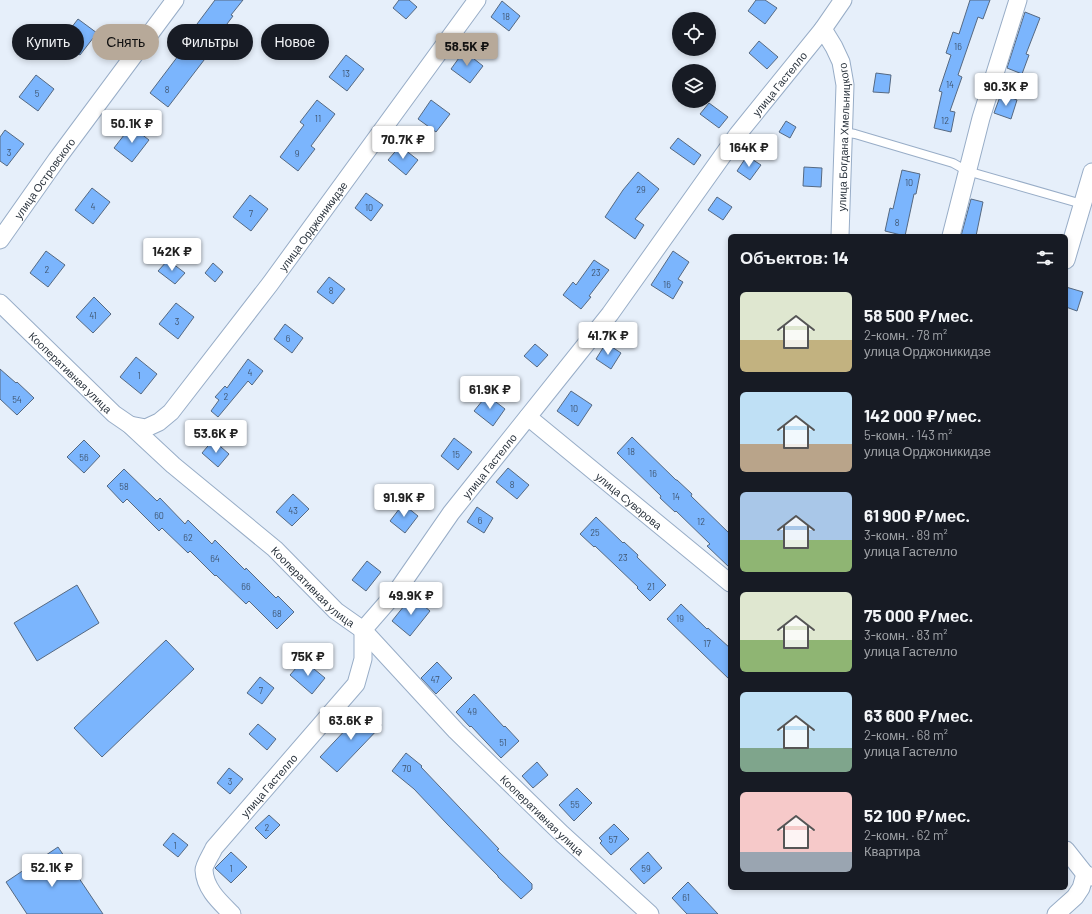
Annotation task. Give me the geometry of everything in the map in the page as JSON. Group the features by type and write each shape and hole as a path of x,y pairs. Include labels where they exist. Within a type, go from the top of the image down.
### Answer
{"street":[{"name":"улица Островского","path":"0,240 57,159 175,0"},
{"name":"улица Орджоникидзе","path":"130,425 146,428 159,422 171,412 270,284 477,0"},
{"path":"824,29 843,0"},
{"path":"951,234 981,118 1018,0"},
{"name":"улица Богдана Хмельницкого","path":"824,29 841,62 845,85 840,234"},
{"name":"улица Гастелло","path":"232,914 214,896 207,884 204,869 214,848 356,684 363,659 363,630 397,591 451,513 610,314 738,134 824,29"},
{"path":"1068,255 1087,206 1092,172"},
{"name":"Кооперативная улица","path":"0,303 114,414 130,425 173,465 275,549 336,611 363,630 456,731 562,834 650,914"},
{"name":"улица Суворова","path":"528,417 728,581"},
{"path":"1056,914 1075,897 1088,876 1068,852"}],"lane":[{"path":"844,132 953,163 967,171 1087,206"}],"building":[{"path":"215,0 243,0 231,15 233,16 227,24 197,24"},
{"path":"399,0 409,0 417,7 406,19 393,8"},
{"path":"756,0 765,0 777,8 765,24 748,11"},
{"path":"970,0 990,0 983,19 978,17 958,75 962,77 950,111 955,112 951,132 934,128 942,92 939,91 951,55 946,53 953,32 959,34"},
{"path":"502,1 520,16 509,31 491,17"},
{"path":"1025,12 1040,18 1026,54 1029,55 1022,74 1007,68"},
{"path":"78,19 92,29 92,39 84,50 84,24 74,24"},
{"path":"759,41 778,57 767,69 749,53"},
{"path":"464,51 483,66 470,83 451,69"},
{"path":"346,55 364,69 347,91 329,77"},
{"path":"175,60 204,60 168,107 150,93"},
{"path":"876,73 891,75 889,93 873,92"},
{"path":"36,75 54,89 38,111 19,97"},
{"path":"1001,94 1017,100 1011,119 994,113"},
{"path":"317,100 335,114 311,146 315,149 298,171 280,157 304,125 300,122"},
{"path":"431,100 450,114 436,132 418,119"},
{"path":"705,108 716,108 728,117 719,128 700,114"},
{"path":"786,121 796,127 790,138 779,132"},
{"path":"131,126 149,140 132,162 114,148"},
{"path":"5,130 24,144 7,166 0,161 0,137"},
{"path":"678,138 701,155 694,165 670,148"},
{"path":"400,146 418,160 406,175 388,160"},
{"path":"747,156 761,165 750,180 737,171"},
{"path":"804,167 822,168 821,187 803,186"},
{"path":"902,170 920,174 905,234 897,234 885,231 890,208 893,209"},
{"path":"638,172 659,189 635,219 644,225 635,239 605,217 623,190"},
{"path":"92,188 110,202 93,224 75,210"},
{"path":"366,193 383,205 371,221 355,208"},
{"path":"250,195 268,209 251,231 233,217"},
{"path":"717,197 732,207 723,220 708,210"},
{"path":"971,199 983,202 976,234 962,234"},
{"path":"46,251 65,265 48,287 30,273"},
{"path":"673,251 689,262 678,279 683,282 673,299 651,285"},
{"path":"168,260 185,273 175,284 158,271"},
{"path":"594,260 609,270 581,309 563,295 573,282 576,285"},
{"path":"213,263 223,272 215,282 205,273"},
{"path":"329,277 345,289 333,304 317,292"},
{"path":"1068,288 1083,292 1077,311 1068,308"},
{"path":"94,297 111,314 93,333 76,317"},
{"path":"176,303 194,317 178,339 159,324"},
{"path":"285,324 303,338 292,353 274,339"},
{"path":"606,343 621,353 611,369 596,359"},
{"path":"535,344 548,355 537,367 524,356"},
{"path":"136,357 157,374 141,394 120,377"},
{"path":"248,359 263,371 252,385 248,381 218,417 211,411 219,400 215,397 225,386 227,388"},
{"path":"0,369 34,398 17,415 0,399"},
{"path":"571,391 592,405 578,426 557,411"},
{"path":"487,395 505,409 493,426 474,411"},
{"path":"632,437 692,494 691,496 728,532 728,566 707,546 710,544 676,511 675,512 660,498 661,496 617,453"},
{"path":"454,438 472,452 458,470 441,456"},
{"path":"84,440 100,456 84,473 67,457"},
{"path":"213,440 229,454 218,467 202,453"},
{"path":"508,468 529,485 517,499 496,482"},
{"path":"124,469 157,501 160,498 185,524 188,520 212,544 215,540 245,570 246,568 276,598 278,596 294,612 277,629 249,601 246,604 190,551 188,553 162,528 159,531 127,499 123,503 107,486"},
{"path":"293,494 309,509 292,526 276,512"},
{"path":"403,504 418,516 405,533 390,521"},
{"path":"477,507 493,518 484,533 467,522"},
{"path":"596,517 638,555 637,557 666,585 650,601 637,588 638,587 595,546 594,547 580,534"},
{"path":"367,561 381,572 366,591 352,580"},
{"path":"77,585 99,623 37,661 14,623"},
{"path":"412,596 430,611 410,636 392,621"},
{"path":"681,604 707,629 708,628 728,646 728,678 667,619"},
{"path":"166,640 194,669 102,757 74,728"},
{"path":"303,660 325,678 312,694 290,675"},
{"path":"437,662 452,678 436,694 421,678"},
{"path":"260,677 274,688 262,704 247,693"},
{"path":"474,694 519,741 501,758 456,712"},
{"path":"365,709 382,725 337,772 320,757"},
{"path":"258,724 276,739 267,750 249,734"},
{"path":"406,753 422,766 421,767 499,849 497,850 532,884 532,889 521,899 414,789 392,771"},
{"path":"537,762 548,775 533,788 522,776"},
{"path":"229,768 243,779 230,794 217,783"},
{"path":"577,788 592,803 574,821 559,805"},
{"path":"269,815 280,825 266,839 255,828"},
{"path":"614,824 629,839 611,855 600,843 602,841 599,838"},
{"path":"173,833 188,845 178,857 163,845"},
{"path":"58,847 103,914 27,914 6,882"},
{"path":"231,852 247,867 231,883 215,868"},
{"path":"648,852 662,868 644,884 630,869"},
{"path":"688,882 718,914 687,914 672,898"}]}
